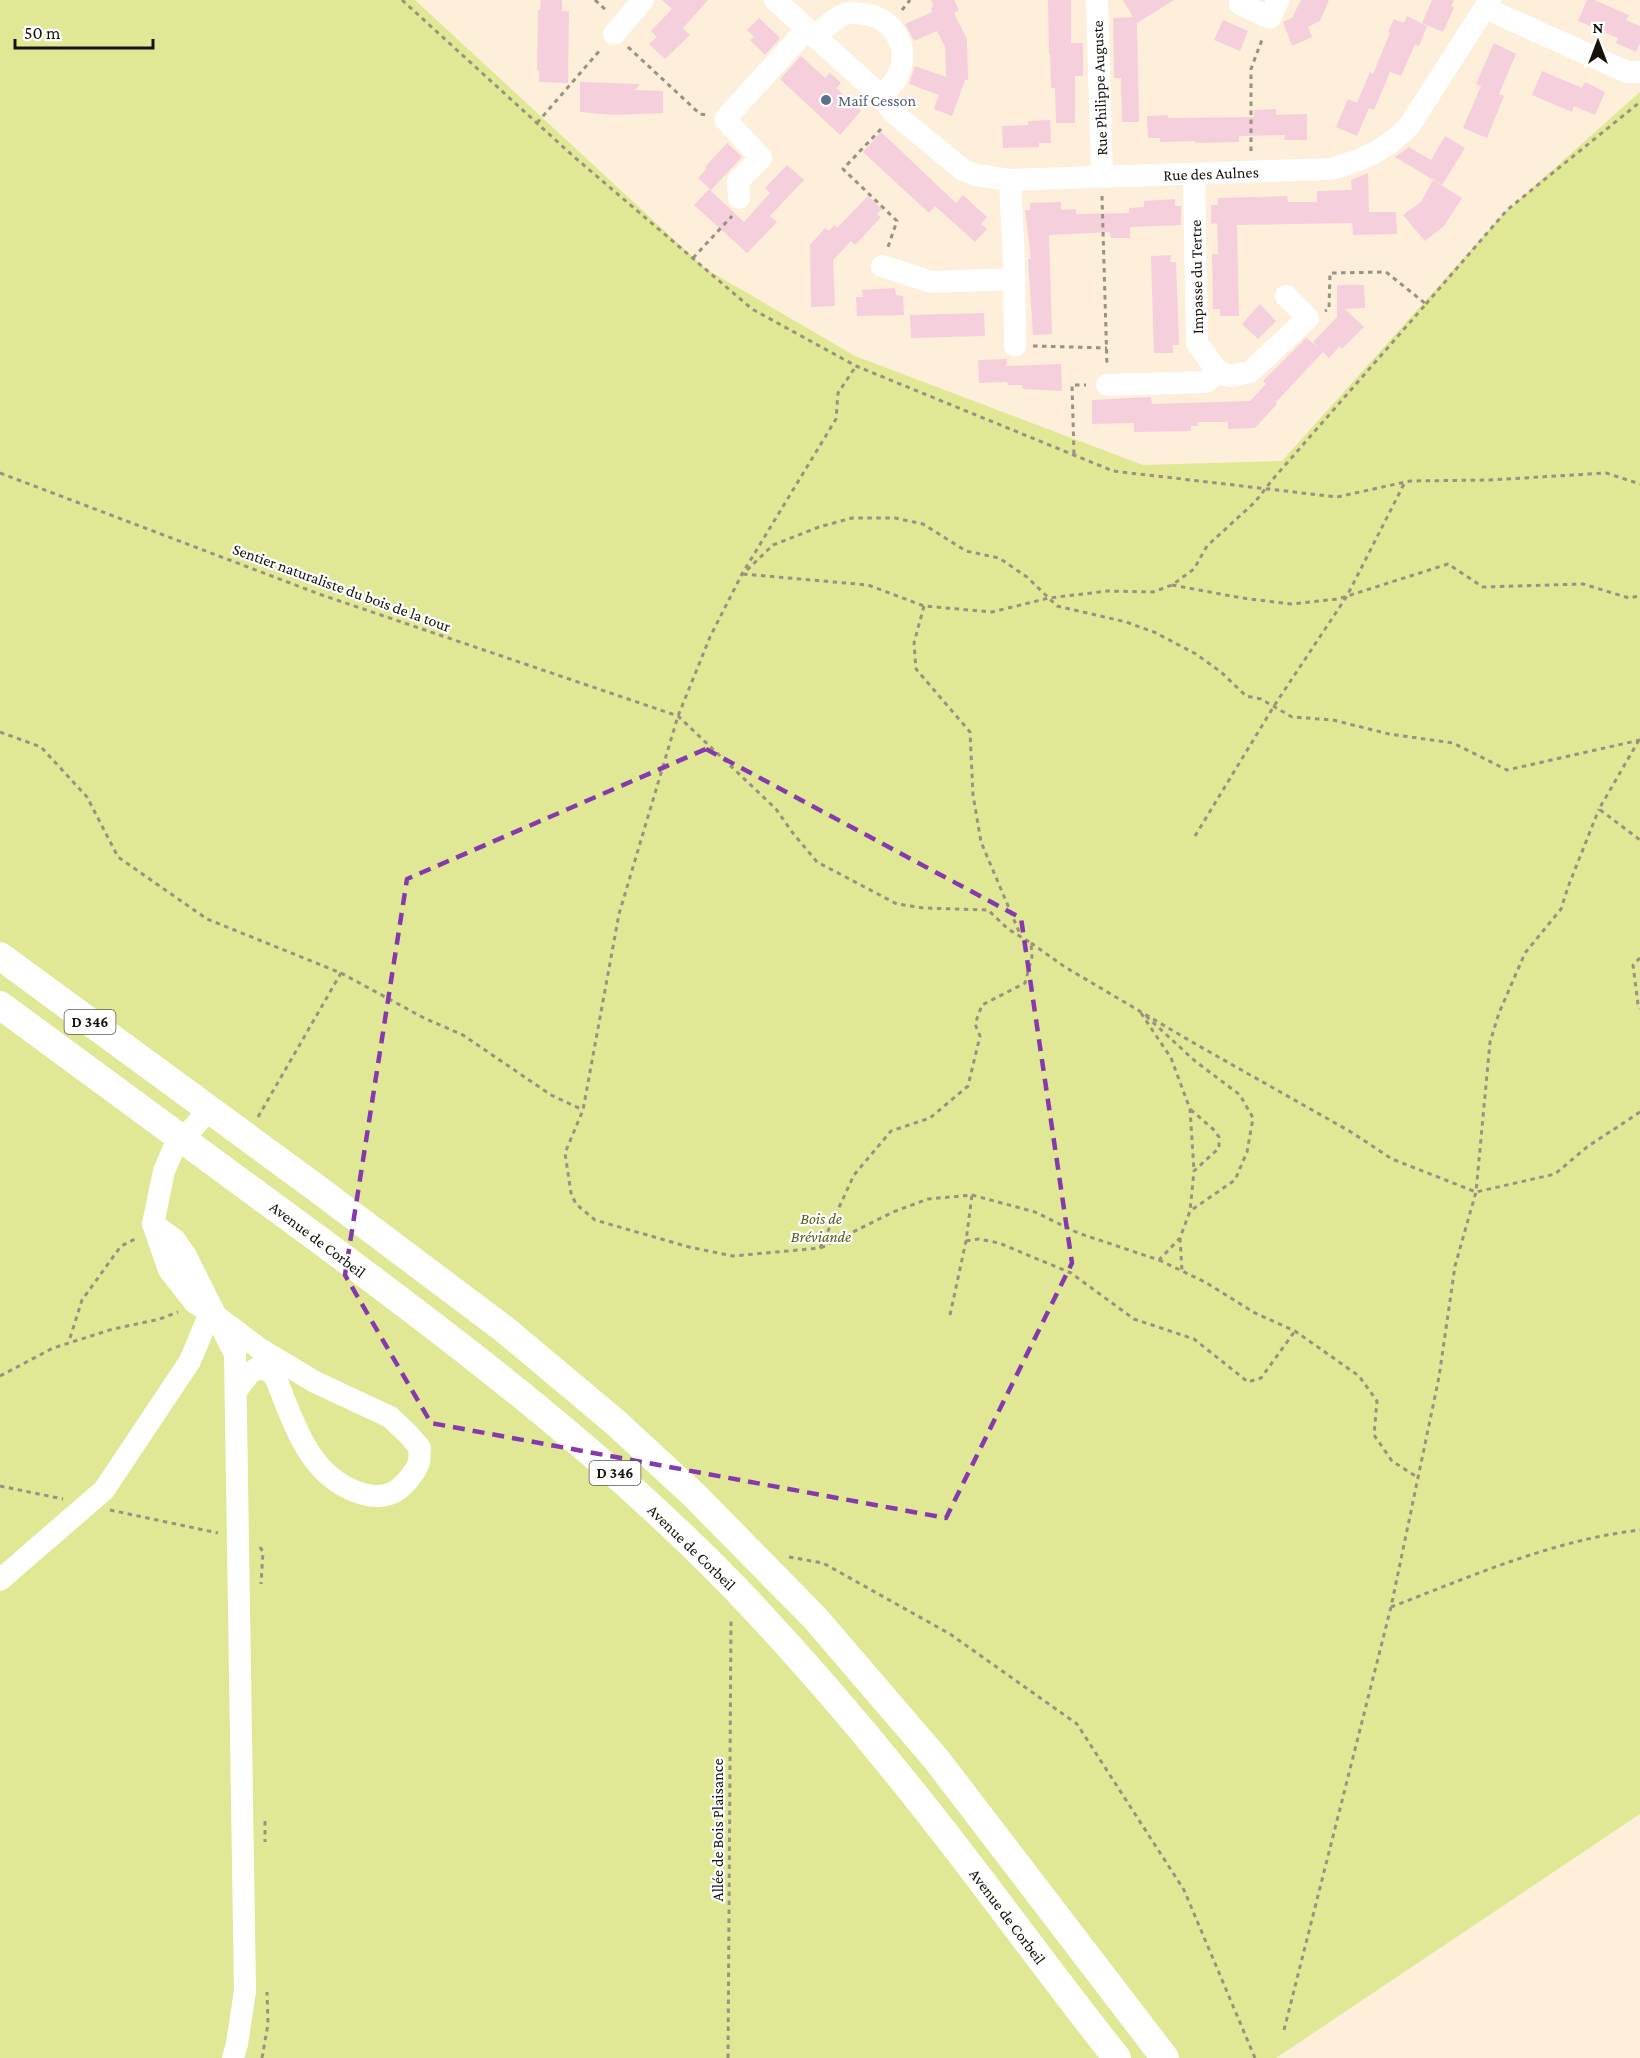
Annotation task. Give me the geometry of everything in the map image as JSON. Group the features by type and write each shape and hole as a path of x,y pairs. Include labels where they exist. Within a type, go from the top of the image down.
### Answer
{"main road":[{"name":"D 346","path":"0,956 504,1329 615,1422 694,1495 815,1618 936,1759 1165,2058"},
{"name":"Avenue de Corbeil","path":"0,1005 435,1325 524,1395 606,1465 673,1527 802,1661 875,1746 921,1802 1116,2058"}],"street":[{"path":"614,34 644,0"},
{"name":"Rue des Aulnes","path":"775,0 881,96 895,114 963,170 976,175 1010,180 1330,169 1357,162 1379,152 1409,126 1487,4"},
{"name":"Rue Philippe Auguste","path":"1097,0 1102,176"},
{"path":"1241,0 1240,4 1274,9"},
{"path":"1487,4 1627,72 1640,72"},
{"path":"739,198 738,181 761,158 725,119 811,33 849,13 873,15 888,25 899,36 903,55 898,75 881,96"},
{"name":"Impasse du Tertre","path":"1194,175 1197,343 1218,372"},
{"path":"1010,180 1015,279 1015,346"},
{"path":"882,266 931,282 1015,279"},
{"path":"1107,385 1206,382 1218,372 1230,376 1250,372 1308,318 1286,296"},
{"path":"209,1110 173,1150 164,1170 154,1227 175,1240 186,1256 207,1311 235,1354 245,1991 237,2044 232,2058"},
{"path":"207,1311 260,1348 315,1382 390,1418 420,1448 419,1463 397,1491 383,1497 361,1494 341,1486 323,1470 304,1446 271,1371 257,1368 236,1390"},
{"path":"0,1580 104,1490 190,1361 207,1311"}],"path":[{"path":"402,0 537,123 752,309 856,366 1113,471 1337,497 1405,482 1606,473 1640,484"},
{"path":"1251,172 1251,69 1274,9"},
{"path":"537,123 614,34 700,114 725,119"},
{"path":"742,574 868,585 924,606 992,612 1049,598 1108,591 1153,592 1172,585 1194,569 1207,546 1255,502 1507,210 1640,102"},
{"path":"882,266 897,221 843,169 895,114"},
{"path":"1074,455 1072,385 1107,385 1102,176"},
{"path":"693,258 738,210 739,198"},
{"path":"1308,318 1329,309 1330,273 1386,272 1426,304"},
{"path":"1015,346 1107,348"},
{"path":"856,366 838,393 836,419 742,574 710,637 678,716 619,914 583,1110 565,1153 576,1204 595,1220 689,1247 733,1256 777,1254 820,1248 893,1212 928,1199 972,1195 1035,1212 1078,1233 1159,1260 1205,1282 1255,1313 1295,1331 1359,1376 1377,1401 1374,1435 1392,1461 1417,1477"},
{"name":"Sentier naturaliste du bois de la tour","path":"0,472 319,594 678,716 776,809 817,862 897,904 924,908 988,910 1008,929 1065,967 1140,1011"},
{"path":"1195,836 1274,706 1347,596 1405,482"},
{"path":"742,574 773,545 819,527 852,518 895,518 923,524 966,551 999,558 1027,577 1057,606 1125,622 1154,632 1196,654 1221,672 1246,696 1261,699 1292,717 1333,720 1389,734 1453,743 1506,770 1639,740"},
{"path":"1172,585 1242,598 1291,604 1338,599 1448,564 1483,587 1583,584 1629,598 1640,596"},
{"path":"924,606 914,644 916,669 970,732 973,795 981,842 1021,936"},
{"path":"0,732 41,747 87,797 118,857 207,919 341,973 424,1018 463,1035 551,1095 583,1110"},
{"path":"1284,2030 1391,1606 1439,1377 1455,1266 1476,1192 1490,1042 1499,1013 1525,953 1561,909 1599,809 1639,740"},
{"path":"1599,809 1640,840"},
{"path":"820,1248 854,1175 891,1131 930,1118 968,1086 980,1036 975,1024 982,1005 1025,983 1032,957 1031,943"},
{"path":"1640,958 1633,965 1640,1009"},
{"path":"246,1138 341,973"},
{"path":"1140,1011 1351,1132 1392,1159 1476,1192 1555,1174 1587,1147 1640,1112"},
{"path":"1140,1011 1171,1058 1190,1109 1194,1171 1190,1211 1180,1238 1159,1260"},
{"path":"1140,1011 1195,1061 1240,1095 1253,1118 1247,1152 1234,1180 1190,1211"},
{"path":"1190,1109 1213,1128 1219,1137 1219,1148 1194,1171"},
{"path":"950,1315 966,1241 972,1195"},
{"path":"70,1338 82,1300 122,1246 154,1227"},
{"path":"1180,1238 1182,1271"},
{"path":"966,1241 979,1239 999,1242 1071,1273 1134,1319 1194,1339 1248,1382 1261,1378 1295,1331"},
{"path":"0,1376 53,1348 112,1329 207,1311"},
{"path":"0,1486 256,1541 263,1552 261,1585"},
{"path":"1391,1606 1548,1548 1619,1532 1640,1530"},
{"path":"750,1551 823,1563 950,1634 1077,1724 1184,1890 1255,2058"},
{"name":"Allée de Bois Plaisance","path":"728,2058 731,1614"},
{"path":"264,1815 265,1851"},
{"path":"262,2058 268,2024 267,1990"}],"highlighted area":[{"path":"706,749 1021,918 1072,1263 946,1518 431,1423 345,1275 407,879"}],"green space":[{"name":"Bois de Bréviande","path":"0,0 415,0 706,269 855,356 1143,465 1282,461 1503,214 1640,92 1640,1814 1276,2058 0,2058"}],"building":[{"path":"541,0 562,0 562,11 569,11 568,83 539,82 539,70 537,71 538,10 540,10"},
{"path":"662,0 708,0 683,28 690,35 665,59 649,44 657,37 651,31 672,9"},
{"path":"931,0 954,0 959,10 954,13 967,39 968,80 965,80 952,116 934,109 939,95 909,84 915,66 946,77 945,47 937,31 914,41 905,24 932,12 931,8 934,6"},
{"path":"1048,0 1071,0 1071,43 1083,43 1083,76 1075,76 1075,123 1056,123 1055,88 1051,88"},
{"path":"1123,0 1174,0 1137,23 1139,122 1122,122 1121,78 1114,78 1113,18 1133,17"},
{"path":"1301,0 1329,0 1320,21 1308,27 1312,37 1292,46 1283,22 1292,18"},
{"path":"1432,0 1454,0 1451,6 1454,8 1443,32 1422,23"},
{"path":"1587,0 1594,0 1629,15 1626,20 1640,26 1640,43 1636,52 1616,43 1618,38 1578,21"},
{"path":"1407,16 1427,26 1419,46 1415,44 1401,76 1390,72 1374,110 1369,108 1357,136 1336,127 1348,99 1357,103 1370,72 1373,74 1394,19 1404,23"},
{"path":"759,18 780,38 765,55 750,40 754,37 747,30"},
{"path":"1223,20 1248,31 1240,51 1214,40"},
{"path":"1494,43 1516,54 1499,94 1504,96 1487,138 1463,128 1481,86 1476,84"},
{"path":"801,56 825,78 830,73 841,83 836,88 861,111 840,135 780,79"},
{"path":"1542,71 1582,88 1585,82 1605,92 1595,115 1574,106 1572,112 1532,95"},
{"path":"580,82 640,84 635,90 663,91 663,113 614,115 580,112"},
{"path":"1276,109 1276,115 1307,114 1307,140 1284,140 1285,135 1239,136 1239,142 1195,143 1195,141 1160,142 1160,138 1148,138 1147,116 1168,115 1168,118 1254,117 1254,110"},
{"path":"1050,120 1051,143 1039,143 1039,147 1003,148 1002,126 1028,125 1028,121"},
{"path":"881,132 956,203 963,195 987,217 981,224 987,229 975,242 935,206 929,213 863,152"},
{"path":"1445,136 1465,148 1442,185 1395,157 1409,147 1431,160"},
{"path":"727,143 742,157 711,190 698,178"},
{"path":"787,165 804,180 770,216 777,222 747,253 694,205 709,189 744,222 770,193 765,188"},
{"path":"1368,173 1369,212 1396,212 1397,234 1353,235 1352,223 1237,225 1239,316 1220,316 1220,309 1213,309 1212,254 1218,254 1217,223 1211,224 1211,205 1218,205 1218,198 1287,196 1288,202 1317,202 1317,191 1352,190 1351,180"},
{"path":"1433,180 1462,198 1444,226 1425,241 1403,215 1421,202"},
{"path":"868,196 882,209 877,214 881,217 855,245 851,241 833,260 835,306 811,307 810,245 825,228 829,231 834,225 837,228"},
{"path":"1175,199 1175,206 1181,206 1181,225 1130,227 1130,238 1111,238 1110,232 1049,235 1052,334 1033,335 1028,259 1031,259 1025,210 1030,210 1030,203 1061,202 1061,210 1076,209 1076,214 1129,213 1129,208 1144,207 1144,201"},
{"path":"1171,255 1170,262 1176,262 1179,345 1173,345 1173,353 1154,353 1151,256"},
{"path":"1337,285 1364,285 1365,308 1345,309 1364,327 1342,349 1340,346 1329,358 1323,352 1255,428 1228,429 1228,422 1198,422 1198,426 1191,426 1191,431 1134,432 1134,423 1092,424 1092,400 1151,397 1152,404 1250,401 1266,384 1263,381 1306,338 1318,347 1313,342 1337,317"},
{"path":"895,288 896,295 903,296 904,315 857,316 856,297 863,297 862,290"},
{"path":"1260,304 1276,321 1258,339 1242,324"},
{"path":"984,313 985,336 911,338 910,315"},
{"path":"1007,359 1006,366 1061,364 1062,391 1023,389 1022,385 1008,385 1007,382 979,383 978,360"}],"place":[{"name":"Maif Cesson","path":"826,100"}]}
